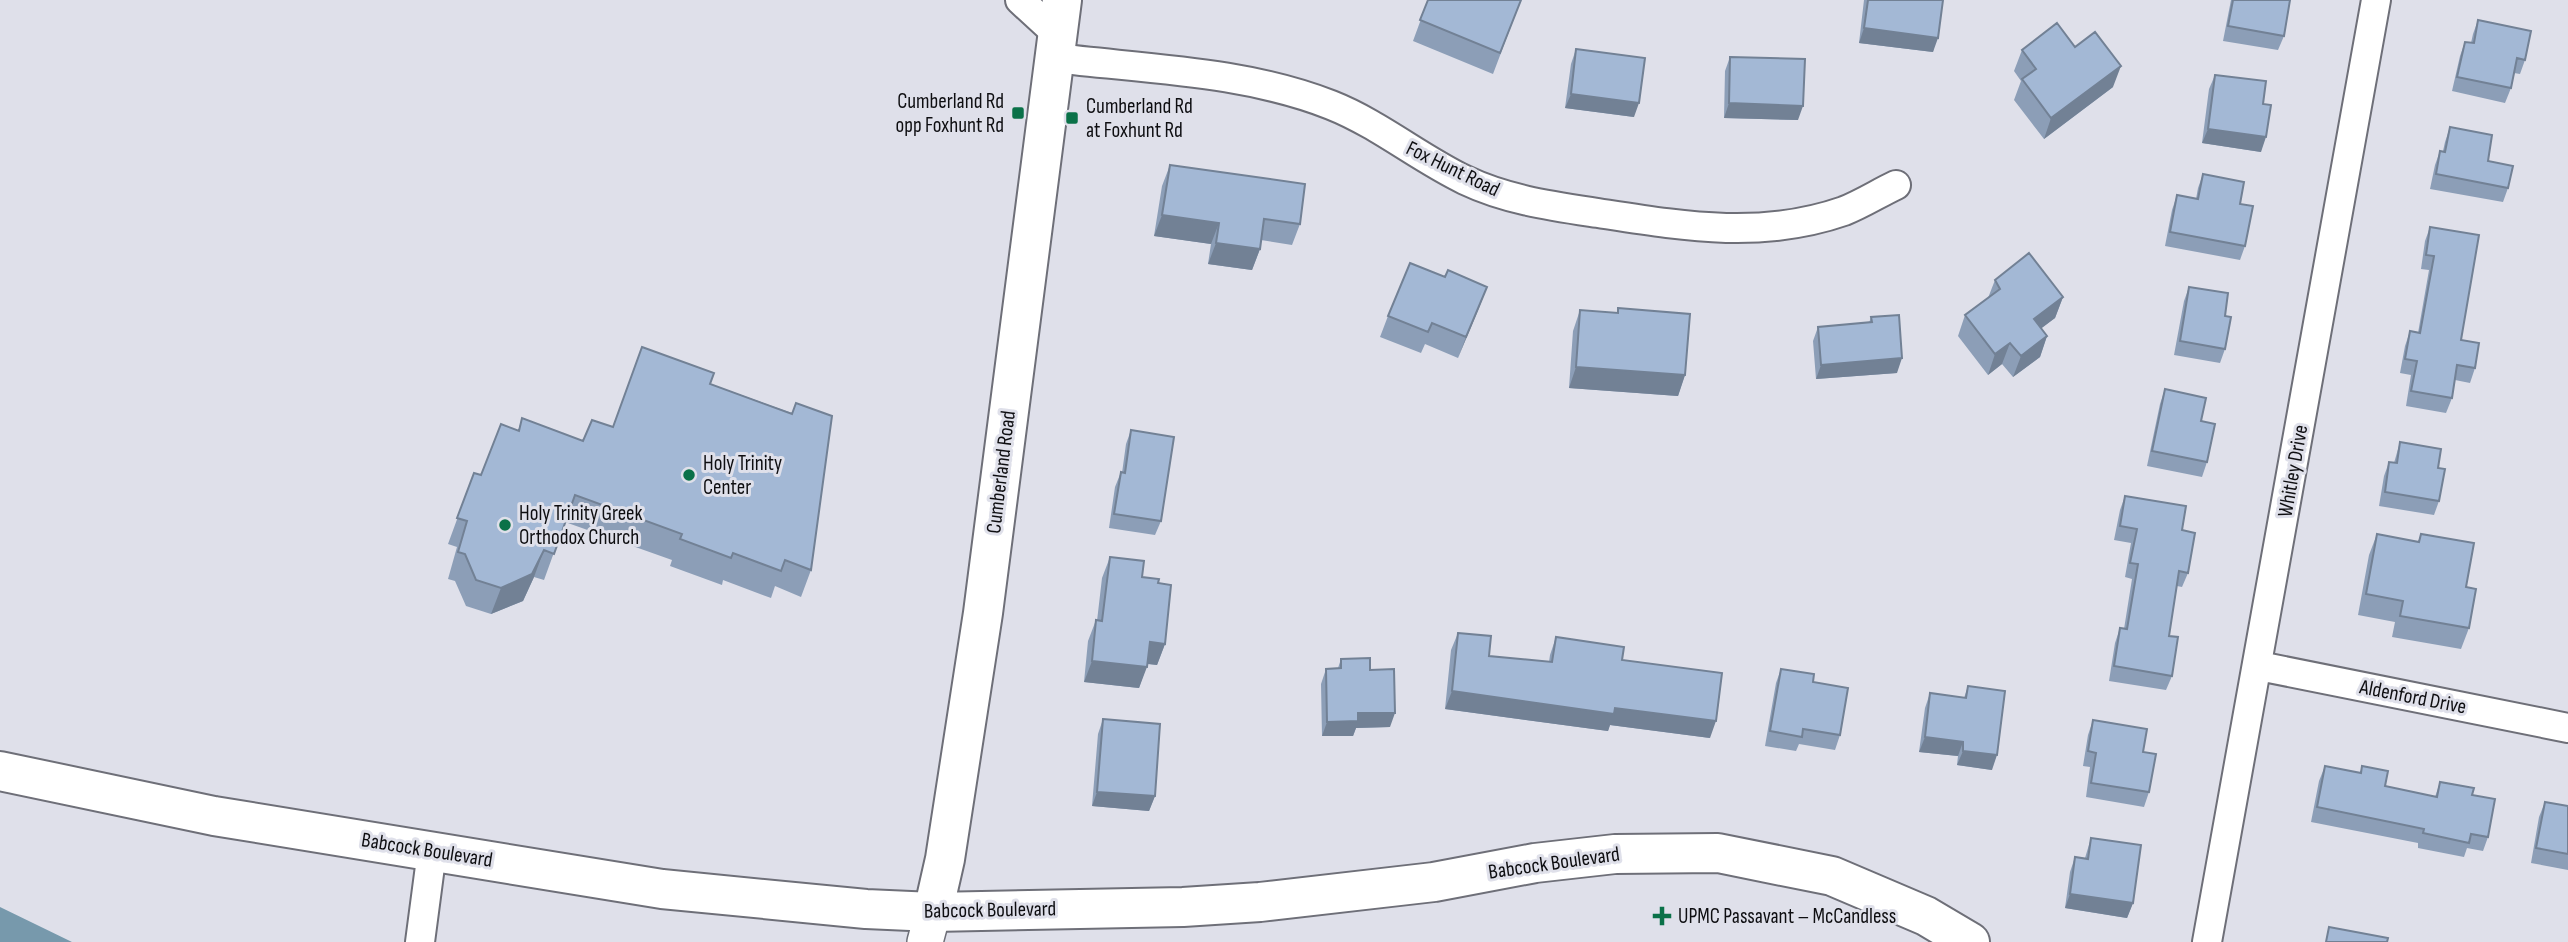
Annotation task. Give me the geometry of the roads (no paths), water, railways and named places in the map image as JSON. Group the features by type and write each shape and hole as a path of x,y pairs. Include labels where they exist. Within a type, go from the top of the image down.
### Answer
{"main road":[{"name":"Cumberland Road","path":"929,927 945,859 983,613 1058,31"},
{"name":"Babcock Boulevard","path":"0,771 214,816 662,889 801,903 929,927 1260,902 1434,882 1535,863 1673,851 1718,853 1832,876 1926,916 1970,942"}],"street":[{"path":"1020,0 1058,31"},
{"name":"Whitley Drive","path":"2207,942 2259,666 2376,0"},
{"name":"Fox Hunt Road","path":"1058,31 1331,105 1365,121 1427,160 1489,191 1522,201 1682,226 1758,229 1799,223 1845,210 1896,185"},
{"name":"Aldenford Drive","path":"2259,666 2568,728"},
{"path":"421,942 432,851"}],"water":[{"path":"0,907 72,942 0,942"}],"place":[{"name":"Cumberland Rd opp Foxhunt Rd","path":"1018,113"},
{"name":"Cumberland Rd at Foxhunt Rd","path":"1072,118"},
{"name":"Holy Trinity Center","path":"689,475"},
{"name":"Holy Trinity Greek Orthodox Church","path":"505,525"},
{"name":"UPMC Passavant – McCandless","path":"1662,916"}]}
